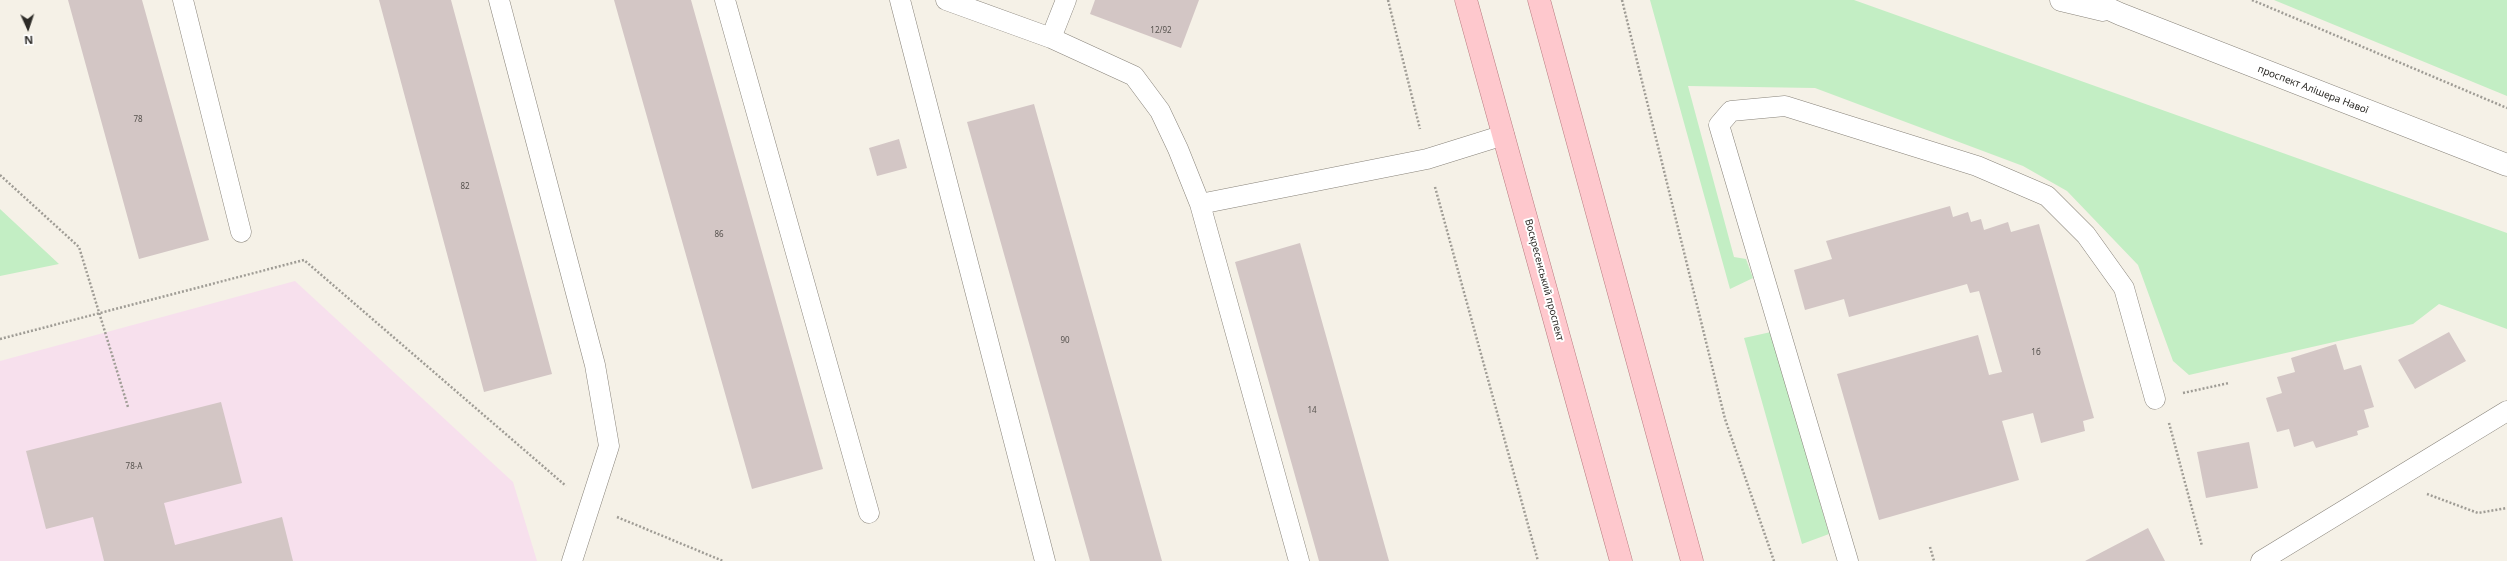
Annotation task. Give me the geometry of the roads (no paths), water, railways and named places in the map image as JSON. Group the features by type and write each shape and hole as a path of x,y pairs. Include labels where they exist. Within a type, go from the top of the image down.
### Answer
{"main road":[{"name":"Воскресенський проспект","path":"1466,0 1621,561"},
{"path":"1539,0 1692,561"}],"street":[{"name":"проспект Алішера Навої","path":"2061,0 2120,14"},
{"name":"проспект Алішера Навої","path":"2089,0 2120,14 2507,165"}],"lane":[{"path":"183,0 241,232"},
{"path":"499,0 595,365 609,446 572,561"},
{"path":"725,0 869,513"},
{"path":"900,0 1045,561"},
{"path":"946,0 1051,38 1134,76 1160,111 1178,149 1200,204 1299,561"},
{"path":"1051,38 1066,0"},
{"path":"1848,561 1719,125 1731,111 1785,106 1977,166 2047,196 2086,235 2124,288 2155,399"},
{"path":"1200,204 1428,159 1504,135"},
{"path":"2261,561 2507,411"}]}
